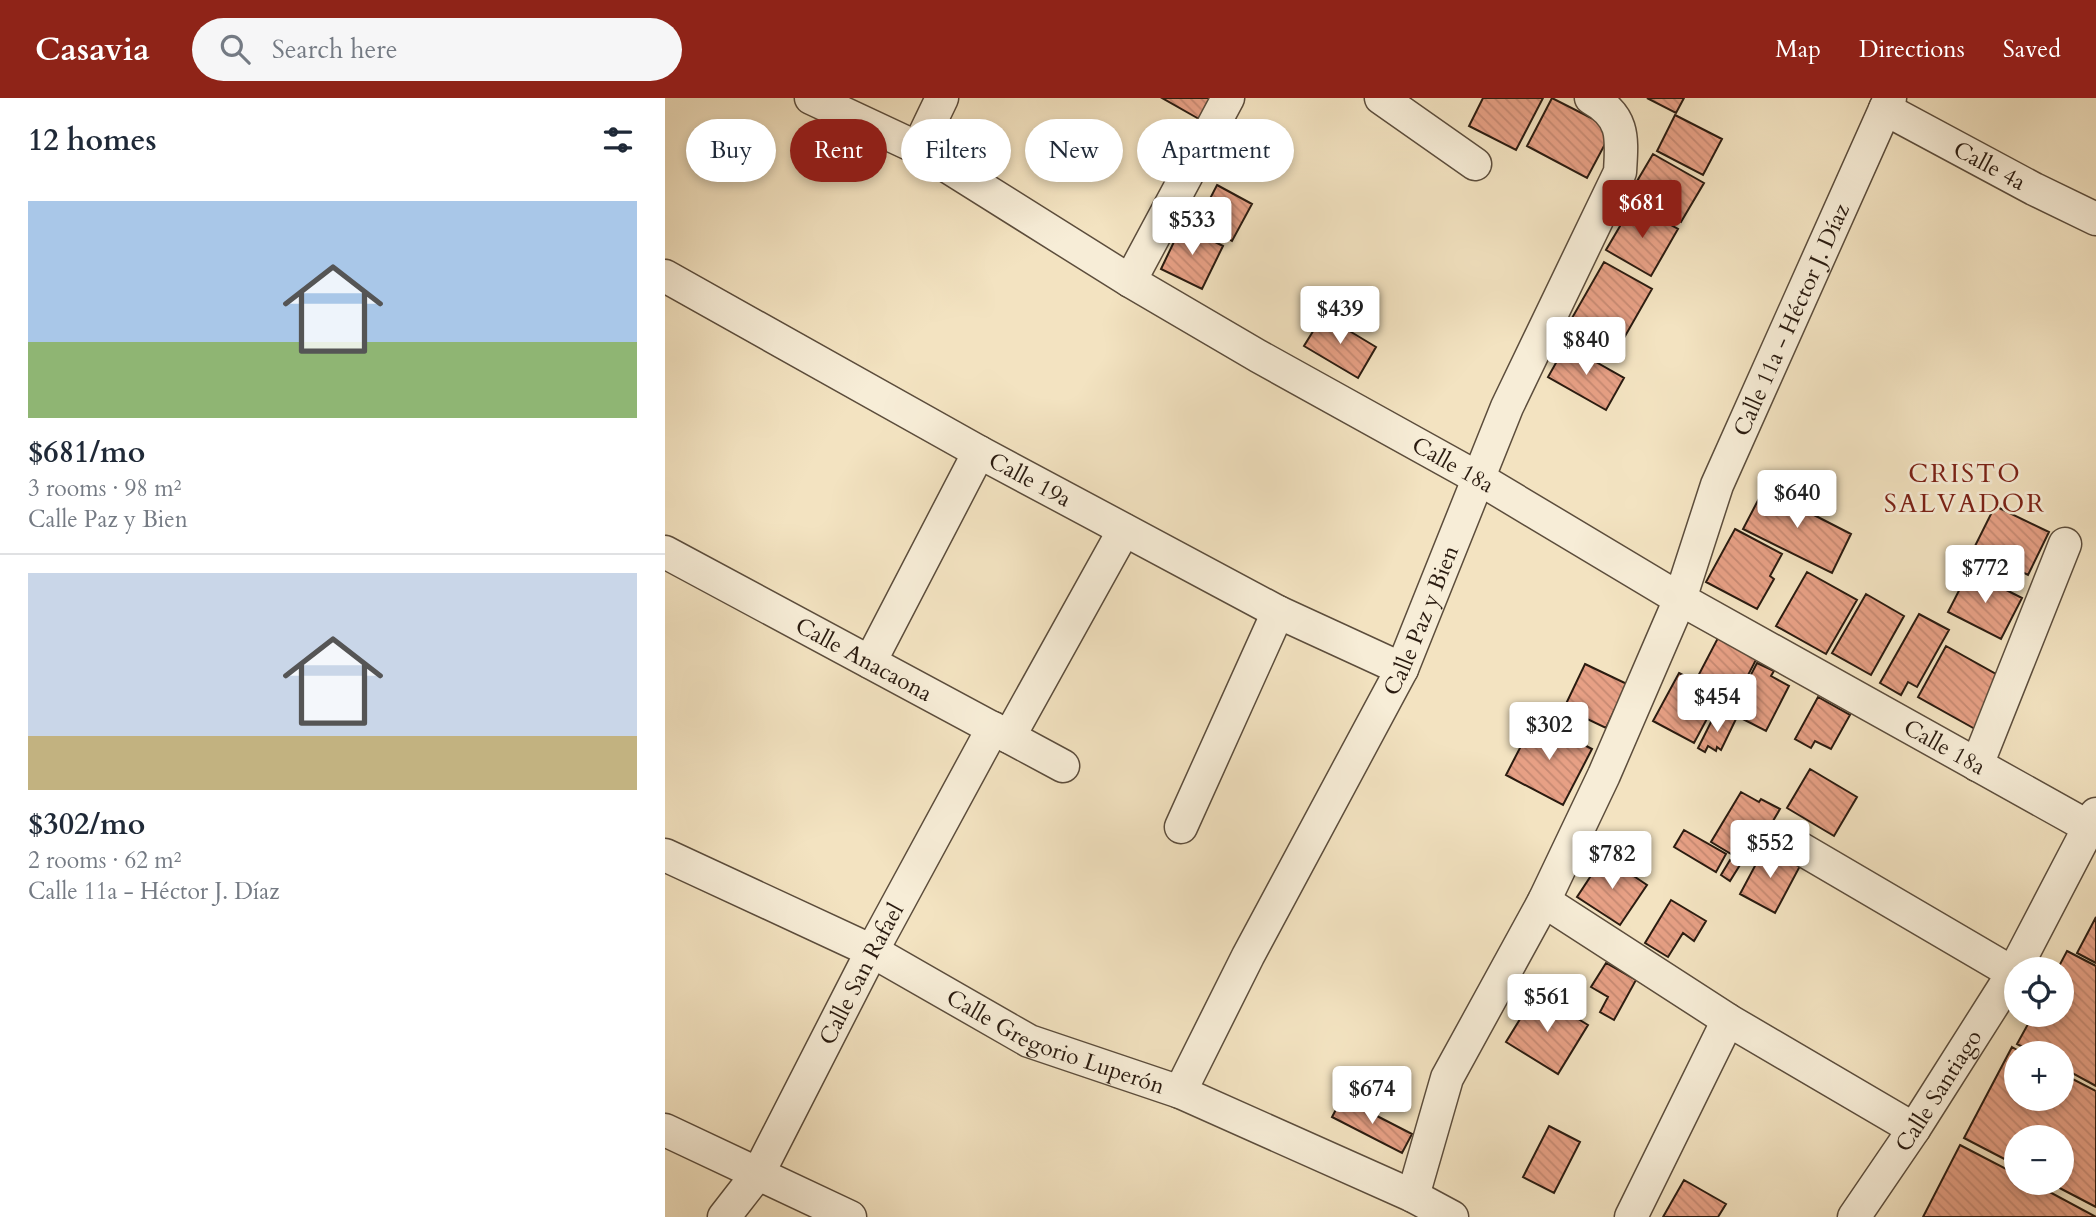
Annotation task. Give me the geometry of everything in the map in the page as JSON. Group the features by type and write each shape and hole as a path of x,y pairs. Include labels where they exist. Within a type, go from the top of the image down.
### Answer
{"street":[{"name":"Calle 18a","path":"811,98 901,140"},
{"path":"932,119 942,98"},
{"path":"1130,281 1228,98"},
{"path":"1381,98 1475,164"},
{"name":"Calle Paz y Bien","path":"1180,1092 1248,956 1402,669 1507,407 1620,172 1622,133 1604,105 1591,98"},
{"name":"Calle 4a","path":"1887,103 2034,189 2096,219"},
{"name":"Calle 11a - Héctor J. Díaz","path":"1413,1196 1447,1078 1544,901 1604,775 1680,599 1717,485 1887,103"},
{"name":"Calle 18a","path":"972,182 1130,281 1258,356 1478,478 1680,599 1977,765 2094,824"},
{"name":"Calle 19a","path":"665,276 1124,530 1278,612 1402,669"},
{"path":"870,662 979,452"},
{"name":"Calle San Rafael","path":"724,1217 759,1172 872,951 1124,530"},
{"path":"1977,765 2065,544"},
{"name":"Calle Anacaona","path":"665,552 1063,766"},
{"path":"1181,827 1278,612"},
{"name":"Calle Santiago","path":"2022,957 2094,824"},
{"path":"1786,841 2004,968"},
{"name":"Calle Gregorio Luperón","path":"665,855 872,951 1029,1041 1180,1092 1413,1196 1452,1217"},
{"path":"1544,901 1728,1020 1915,1129"},
{"name":"Calle Santiago","path":"1854,1217 1915,1129 2004,987"},
{"path":"1631,1217 1728,1020"},
{"path":"665,1130 850,1217"}],"building":[{"path":"1162,98 1211,98 1199,119"},
{"path":"1483,98 1543,98 1516,150 1469,126"},
{"path":"1552,98 1613,129 1587,178 1527,146"},
{"path":"1647,98 1684,98 1676,113"},
{"path":"1675,115 1722,139 1703,175 1657,151"},
{"path":"1653,154 1704,183 1681,222 1630,193"},
{"path":"1217,185 1252,204 1232,241 1198,222"},
{"path":"1633,204 1678,229 1651,276 1606,250"},
{"path":"1182,225 1223,246 1202,289 1161,269"},
{"path":"1604,262 1652,289 1620,345 1572,318"},
{"path":"1323,315 1376,347 1358,378 1304,346"},
{"path":"1566,345 1624,378 1606,410 1548,377"},
{"path":"1765,487 1814,511 1812,514 1851,534 1832,573 1743,529"},
{"path":"1995,506 2049,532 2028,575 1974,548"},
{"path":"1735,529 1782,554 1770,576 1774,579 1757,609 1706,582"},
{"path":"1969,571 2022,598 2001,639 1948,612"},
{"path":"1807,572 1857,600 1826,654 1776,626"},
{"path":"1866,594 1904,616 1871,675 1832,653"},
{"path":"1919,614 1949,630 1917,687 1908,682 1901,695 1880,683"},
{"path":"1719,636 1758,656 1733,704 1712,693 1715,689 1696,680"},
{"path":"1946,646 2003,678 1975,729 1918,697"},
{"path":"1757,663 1774,671 1771,676 1789,686 1766,731 1731,713"},
{"path":"1585,664 1627,684 1606,728 1564,708"},
{"path":"1679,673 1704,686 1702,690 1724,702 1715,719 1709,715 1694,743 1653,721"},
{"path":"1818,697 1850,715 1831,749 1815,741 1811,748 1795,739"},
{"path":"1726,714 1736,719 1721,750 1717,747 1716,751 1708,746 1705,752 1698,748 1713,718 1722,722"},
{"path":"1535,719 1592,749 1563,805 1506,775"},
{"path":"1810,769 1857,797 1834,836 1787,808"},
{"path":"1741,792 1780,809 1748,864 1711,842"},
{"path":"1684,830 1726,854 1716,872 1674,847"},
{"path":"1765,847 1800,866 1775,913 1740,894"},
{"path":"1604,856 1647,885 1620,925 1577,897"},
{"path":"1730,860 1740,865 1730,881 1721,875"},
{"path":"1671,900 1706,921 1694,941 1683,933 1668,957 1645,943"},
{"path":"2096,917 2096,963 2077,953"},
{"path":"2067,951 2096,966 2096,1086 2074,1074 2074,1041 2019,1041 2026,1027 2074,1027 2074,957 2064,957"},
{"path":"1606,963 1636,980 1614,1020 1600,1012 1608,997 1591,987"},
{"path":"1536,993 1588,1025 1558,1074 1506,1042"},
{"path":"2004,1062 2004,1111 2074,1111 2074,1080 2096,1091 2096,1207 2073,1195 2074,1125 2004,1125 2004,1159 1964,1138"},
{"path":"1342,1098 1412,1134 1402,1153 1332,1117"},
{"path":"1549,1126 1580,1142 1554,1193 1523,1177"},
{"path":"1960,1145 2004,1168 2004,1195 2055,1195 2096,1217 1923,1217"},
{"path":"1684,1180 1726,1204 1718,1217 1663,1217"}],"district":[{"name":"CRISTO SALVADOR","path":"1965,488"}]}
